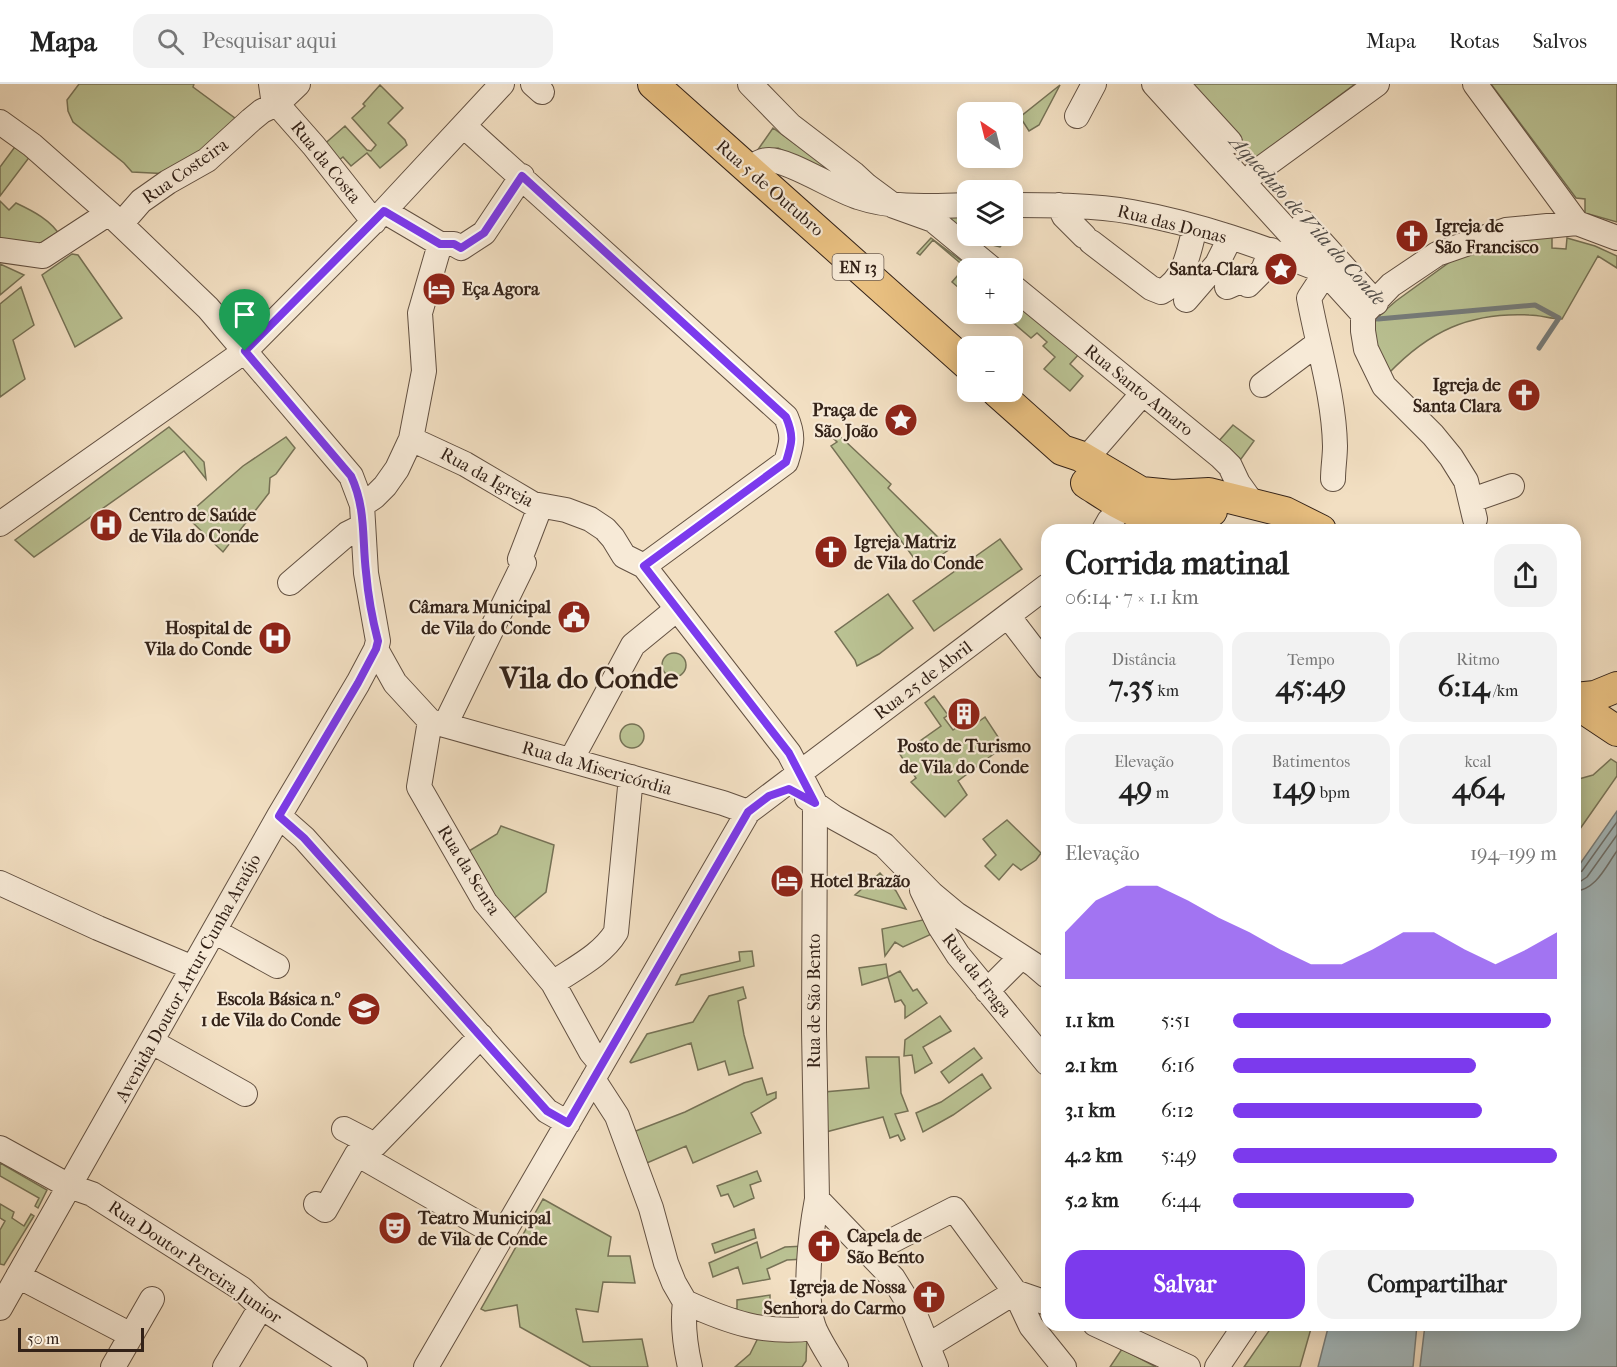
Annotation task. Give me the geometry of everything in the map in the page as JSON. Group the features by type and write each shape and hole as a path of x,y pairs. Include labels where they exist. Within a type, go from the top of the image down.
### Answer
{"main road":[{"name":"Rua 5 de Outubro","path":"653,84 957,355"},
{"path":"1008,402 1076,464 1142,511 1203,520 1253,504"},
{"path":"1142,511 1172,495 1209,493 1285,512 1309,524"},
{"path":"1581,697 1595,696 1617,688"},
{"path":"1613,723 1608,703 1617,688"},
{"path":"1581,706 1613,723"}],"street":[{"name":"Rua Costeira","path":"0,250 43,255 115,218 168,182 207,160 262,111 274,94 298,84"},
{"path":"750,84 790,125 894,206 957,205"},
{"path":"1077,116 1094,84"},
{"path":"1154,84 1250,177 1370,299"},
{"path":"1177,84 1326,272 1370,299"},
{"path":"1250,177 1377,84"},
{"path":"1475,84 1577,223"},
{"path":"0,524 245,351 379,216 464,126 498,86"},
{"name":"Rua da Costa","path":"274,94 314,146 379,216 440,244"},
{"path":"0,122 32,145 115,218 208,308 351,476 363,516 366,573 378,641 376,649 395,683 437,723"},
{"path":"464,126 786,417 792,432 786,462 644,566"},
{"path":"749,169 759,161 771,159 787,164 857,197 894,206 933,220 979,258"},
{"path":"290,584 347,534 363,516 374,497 397,469 411,439 424,371 420,313 440,244 454,244 461,248 484,233 522,176"},
{"name":"Rua das Donas","path":"1023,207 1062,215 1131,212 1195,227 1271,250 1326,272"},
{"path":"1062,215 1088,239 1150,288 1161,292 1177,294 1217,264 1230,238"},
{"path":"1512,486 1474,510 1466,481 1450,457 1433,435 1384,386 1366,349 1363,331 1370,299 1437,254 1506,230 1577,223 1617,238"},
{"path":"1177,294 1195,227"},
{"path":"1227,287 1243,280 1248,285 1263,270 1271,250"},
{"path":"1326,272 1309,298 1317,344 1328,386 1335,447 1333,479"},
{"name":"Rua Santo Amaro","path":"1023,295 1221,457 1230,466 1238,483 1253,504"},
{"path":"1262,386 1317,344"},
{"path":"1096,524 1098,518 1095,501 1076,464 1143,393"},
{"name":"Rua da Igreja","path":"411,439 465,464 522,499 540,507 566,510 590,519 605,529 624,556 644,566 750,702 789,753 815,803"},
{"name":"Rua da Senra","path":"540,507 520,559 524,563 437,723 419,787 485,902 553,983 591,1052 651,1208 666,1263 685,1302"},
{"path":"1107,524 1109,521 1142,511"},
{"name":"Rua 25 de Abril","path":"748,812 1041,591"},
{"path":"571,760 633,645 677,609"},
{"path":"1008,616 1041,659"},
{"name":"Avenida Doutor Artur Cunha Araújo","path":"0,1308 376,649"},
{"path":"358,683 395,683"},
{"name":"Rua da Misericórdia","path":"437,723 748,812"},
{"path":"553,983 601,951 616,932 631,777"},
{"path":"769,796 789,789 884,845 917,880 956,914 1041,972"},
{"name":"Rua de São Bento","path":"814,1328 809,1279 812,1224 817,1198 814,1029 815,803"},
{"path":"426,1367 748,812"},
{"path":"279,816 304,838 547,1111 568,1123"},
{"name":"Rua da Fraga","path":"917,880 940,927 958,955 1041,1056"},
{"path":"0,883 193,968"},
{"path":"214,931 277,966"},
{"path":"987,991 1021,957"},
{"path":"344,1129 375,1145 481,1036"},
{"path":"152,1042 244,1094"},
{"name":"Rua Doutor Pereira Junior","path":"0,1148 69,1186 92,1194 242,1289 261,1307 355,1367"},
{"path":"316,1204 325,1210 357,1154 502,1237"},
{"path":"817,1198 893,1278 914,1312 933,1356 1015,1292"},
{"path":"870,1252 954,1209 1015,1292 1031,1326 1064,1367"},
{"path":"18,1276 131,1335"},
{"path":"1015,1292 1041,1301"},
{"path":"113,1367 152,1299"},
{"path":"690,1367 683,1333 685,1302 728,1321 752,1327 773,1330 814,1328 824,1361"},
{"path":"225,1367 261,1307"},
{"path":"1110,1331 1188,1367"},
{"path":"1217,1367 1241,1331"}],"green space":[{"path":"79,84 194,84 193,87 243,124 171,174 132,172 73,122 68,111 67,100"},
{"path":"1189,84 1355,84 1255,159"},
{"path":"1491,84 1617,84 1617,222 1585,213 1585,199 1576,198"},
{"path":"380,85 403,108 388,123 407,145 380,168 367,153 351,166 343,157 335,163 321,147 345,126 367,150 371,151 376,145 352,118 365,106 363,104"},
{"path":"1060,85 1039,125 1029,131 1023,122 1023,115"},
{"path":"773,128 852,185 778,148 757,151"},
{"path":"17,144 31,155 0,196 0,167"},
{"path":"0,201 9,210 16,203 35,213 47,221 61,237 47,247 0,244"},
{"path":"957,216 957,230 942,218"},
{"path":"1552,237 1552,248 1566,249 1567,238 1595,246 1617,256 1617,268 1598,256 1562,319 1533,315 1508,315 1469,321 1452,327 1419,346 1388,374 1372,338 1372,326 1381,314 1396,301 1454,259 1512,238"},
{"path":"931,238 958,258 957,260 933,240 920,255 917,253"},
{"path":"72,254 78,255 122,318 75,347 42,275"},
{"path":"0,264 24,275 0,295"},
{"path":"957,276 957,286 952,282"},
{"path":"21,287 34,325 13,340 25,379 0,397 0,304"},
{"path":"1023,310 1079,354 1070,364 1083,376 1070,391 1044,369 1055,357 1043,346 1047,342 1037,333 1031,338 1015,324 1023,324"},
{"path":"828,425 891,484 888,488 950,549 922,569 831,446 837,442 824,429"},
{"path":"1233,425 1254,441 1241,459 1218,442"},
{"path":"169,427 204,462 206,479 184,451 34,557 15,540"},
{"path":"286,437 295,448 276,474 270,478 269,493 223,552 186,516 243,466"},
{"path":"1000,539 1022,569 934,631 913,601"},
{"path":"888,594 913,628 879,654 857,666 835,632"},
{"path":"674,653 682,657 686,665 682,673 674,677 666,673 662,665 666,657"},
{"path":"934,696 948,715 944,718 953,730 960,725 963,729 985,717 1004,746 958,781 967,795 945,817 911,782 916,778 899,753 905,748 907,750 941,726 925,703"},
{"path":"632,724 640,728 644,736 640,744 632,748 624,744 620,736 624,728"},
{"path":"1611,759 1617,763 1617,776 1581,827 1581,778 1593,775"},
{"path":"1007,820 1041,853 1036,860 1021,870 1013,864 999,880 985,866 996,855 983,839"},
{"path":"501,826 554,845 546,892 507,924 464,854 497,834"},
{"path":"880,873 896,891 906,909 855,895"},
{"path":"927,919 934,933 903,947 895,942 885,956 882,929"},
{"path":"752,951 754,966 676,985 681,975 740,961 739,952"},
{"path":"886,964 888,977 862,985 859,968"},
{"path":"900,971 913,991 917,989 927,1003 905,1018 905,1006 901,1000 895,1002 888,977"},
{"path":"743,987 746,998 738,1001 753,1068 729,1075 725,1061 698,1070 691,1043 630,1062 647,1034 693,1022 709,996"},
{"path":"940,1016 951,1031 923,1047 932,1063 915,1073 912,1055 904,1056 905,1040"},
{"path":"974,1048 982,1058 949,1083 941,1072"},
{"path":"866,1057 899,1057 901,1093 908,1111 895,1114 905,1139 901,1141 898,1135 890,1138 883,1117 826,1132 824,1092 869,1088"},
{"path":"982,1074 991,1088 953,1115 923,1132 916,1113 941,1102"},
{"path":"762,1078 767,1095 776,1092 776,1098 751,1113 761,1133 693,1163 686,1146 640,1166 628,1134 685,1112 744,1083"},
{"path":"0,1163 47,1190 38,1208 35,1206 39,1198 0,1176"},
{"path":"757,1171 761,1181 750,1185 754,1198 734,1207 728,1194 721,1196 717,1186"},
{"path":"543,1199 611,1237 608,1256 630,1256 635,1283 603,1282 598,1312 576,1309 583,1342 642,1339 648,1367 591,1367 520,1327 517,1305 485,1311 481,1309"},
{"path":"0,1204 14,1212 12,1218 24,1226 31,1214 34,1216 4,1265 0,1264 0,1230 5,1221 0,1218"},
{"path":"754,1229 756,1238 715,1253 712,1244"},
{"path":"757,1242 761,1258 785,1247 805,1246 805,1259 787,1260 767,1269 770,1279 743,1284 738,1267 713,1277 709,1263"},
{"path":"770,1295 770,1326 727,1309 737,1309 737,1300"},
{"path":"1269,1331 1310,1331 1300,1367 1244,1367"},
{"path":"760,1334 807,1337 806,1361 802,1367 735,1367 750,1354"},
{"path":"1122,1349 1156,1367 1110,1367"}],"water":[{"path":"1617,811 1617,1367 1420,1367 1424,1331 1581,1331 1581,862"},
{"path":"1327,1331 1416,1331 1413,1367 1318,1367"}],"waterway":[{"name":"Aqueduto de Vila do Conde","path":"1374,314 1378,319 1535,305 1559,318 1539,348"}],"place":[{"name":"Igreja de São Francisco","path":"1412,236"},
{"name":"Santa-Clara","path":"1281,269"},
{"name":"Eça Agora","path":"439,289"},
{"name":"Igreja de Santa Clara","path":"1524,395"},
{"name":"Praça de São João","path":"901,420"},
{"name":"Centro de Saúde de Vila do Conde","path":"106,525"},
{"name":"Igreja Matriz de Vila do Conde","path":"831,552"},
{"name":"Câmara Municipal de Vila do Conde","path":"574,617"},
{"name":"Hospital de Vila do Conde","path":"275,638"},
{"name":"Posto de Turismo de Vila do Conde","path":"964,714"},
{"name":"Hotel Brazão","path":"787,881"},
{"name":"Escola Básica n.º 1 de Vila do Conde","path":"364,1009"},
{"name":"Teatro Municipal de Vila de Conde","path":"395,1228"},
{"name":"Capela de São Bento","path":"824,1246"},
{"name":"Igreja de Nossa Senhora do Carmo","path":"929,1297"}],"district":[{"name":"Vila do Conde","path":"589,678"}],"route":[{"path":"522,176 786,417 792,432 786,462 644,566 789,753 815,803 789,789 769,796 748,812 568,1123 547,1111 304,838 279,816 372,659 378,641 366,573 362,505 358,490 351,476 245,351 384,211 440,244 454,244 461,248 484,233 522,176"}]}
